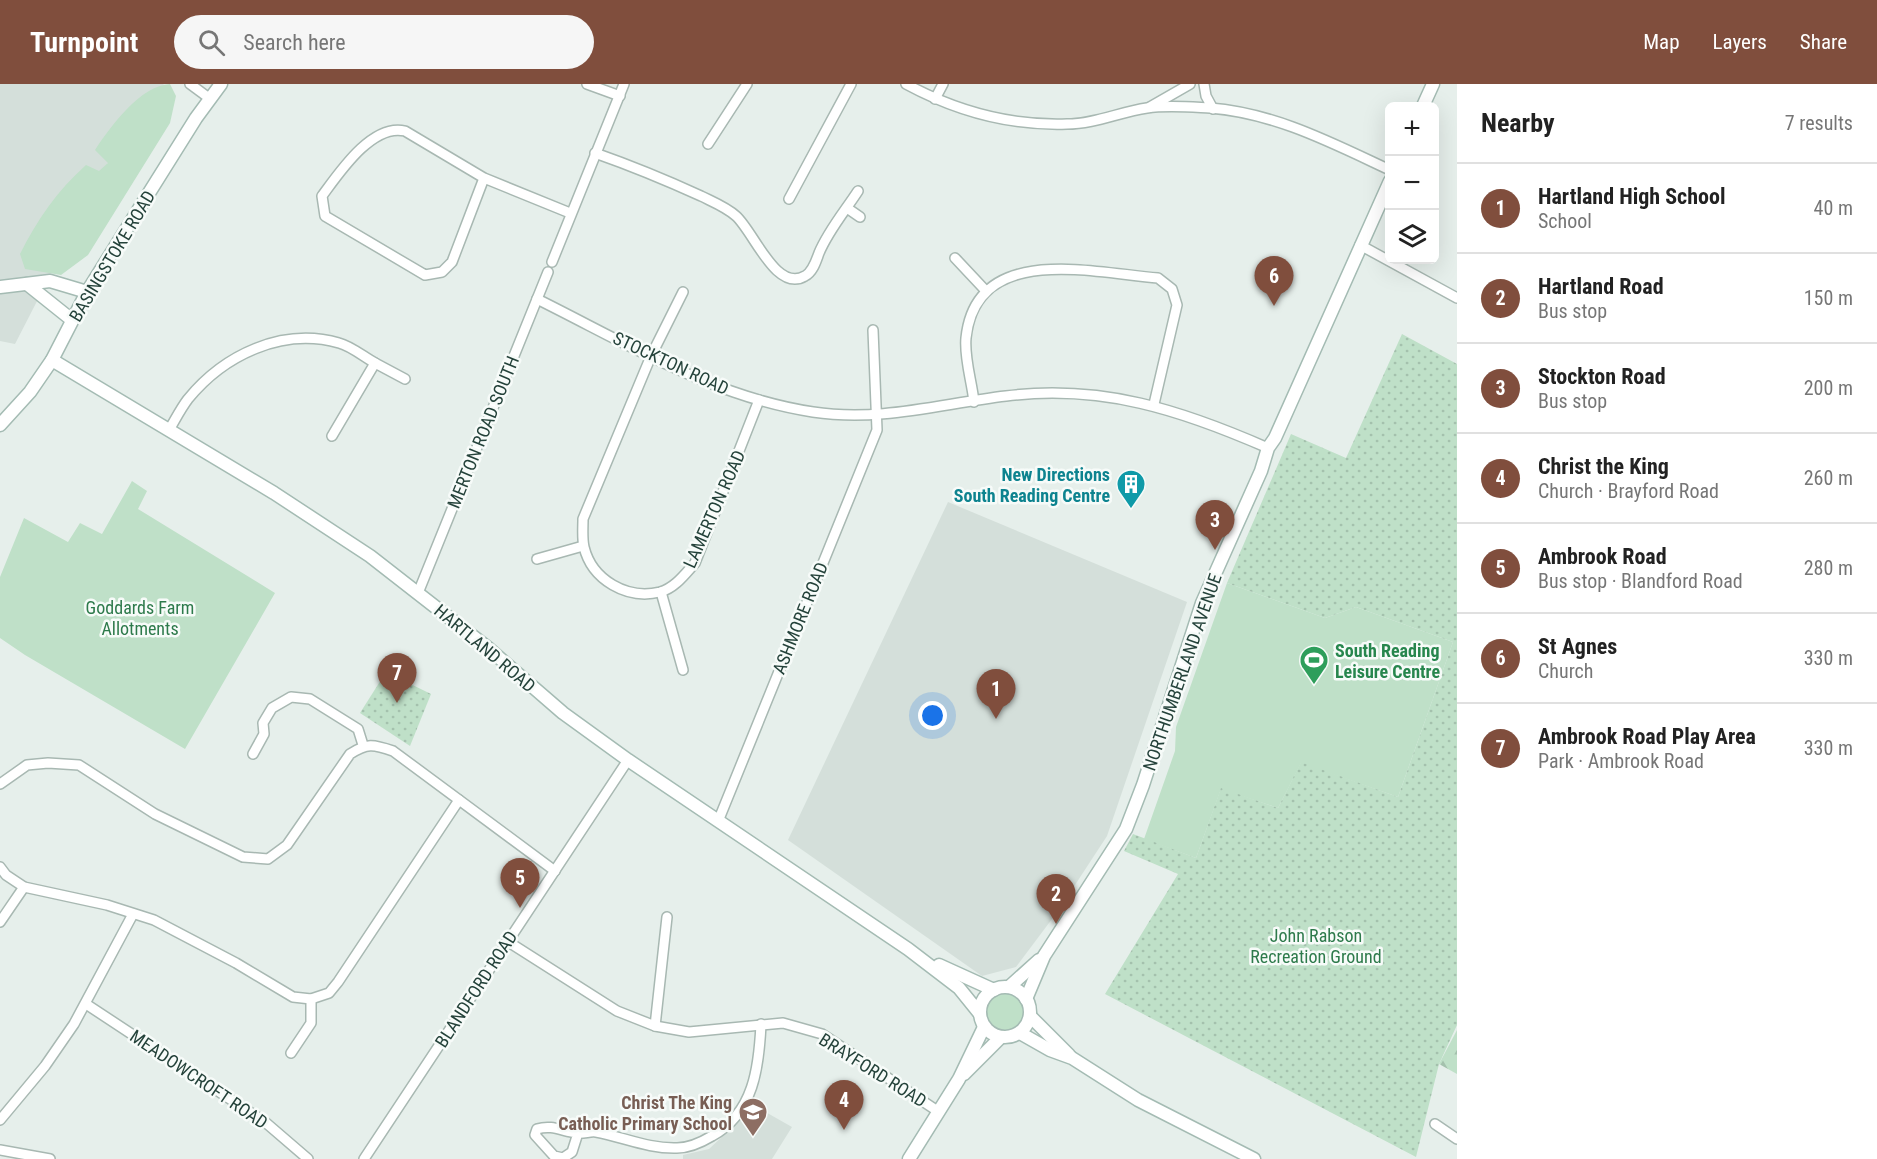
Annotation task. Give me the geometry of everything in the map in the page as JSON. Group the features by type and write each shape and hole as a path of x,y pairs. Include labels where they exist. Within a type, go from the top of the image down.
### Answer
{"street":[{"path":"190,84 209,98"},
{"name":"BASINGSTOKE ROAD","path":"0,425 30,392 52,360 87,292 209,98 221,84"},
{"path":"587,84 620,96"},
{"name":"MERTON ROAD SOUTH","path":"418,593 624,84"},
{"path":"708,144 747,84"},
{"path":"789,199 851,84"},
{"path":"906,84 935,99 990,119 1067,124 1148,108 1213,109 1245,113 1294,126 1385,168"},
{"path":"935,99 943,84"},
{"path":"1148,108 1190,84"},
{"path":"1204,84 1206,96 1213,109"},
{"path":"1425,102 1433,84"},
{"path":"484,178 452,262 442,272 425,275 325,216 322,196 347,162 382,131 398,129 405,130 484,178 570,213"},
{"path":"595,153 647,171 727,209 745,227 773,269 783,277 794,280 806,276 814,267 820,250 858,192"},
{"name":"NORTHUMBERLAND AVENUE","path":"1026,999 1044,956 1126,829 1143,785 1202,603 1261,471 1268,448 1275,438 1385,190"},
{"path":"847,208 860,217"},
{"path":"1360,245 1457,298"},
{"path":"955,258 986,291"},
{"path":"974,402 965,340 972,312 986,291 1004,278 1037,268 1158,278 1172,289 1177,305 1154,404"},
{"path":"0,287 50,281 87,292"},
{"path":"27,284 72,320"},
{"path":"683,292 651,356 583,519 583,546 591,567 608,584 633,593 661,592 683,670"},
{"name":"STOCKTON ROAD","path":"537,299 701,381 759,400 814,412 875,415 1005,396 1064,392 1154,404 1208,422 1268,448"},
{"name":"ASHMORE ROAD","path":"719,819 877,430 873,330"},
{"path":"169,430 187,400 214,372 246,353 277,340 304,337 341,343 405,380"},
{"name":"HARTLAND ROAD","path":"52,360 274,493 370,556 488,648 563,713 628,760 719,819 908,949 959,988 980,1014"},
{"path":"332,436 375,363"},
{"name":"LAMERTON ROAD","path":"661,592 681,580 695,563 753,421 759,400"},
{"path":"537,559 583,546"},
{"path":"252,754 264,734 262,723 272,708 291,697 310,699 357,729 363,745"},
{"path":"0,784 27,765 48,763 79,765 155,814 243,857 268,859 287,845 350,754 363,745 379,746 393,751 555,871"},
{"name":"BLANDFORD ROAD","path":"364,1159 628,760"},
{"path":"0,867 6,875 24,887 107,905 154,920 293,997 310,999 329,993 338,982 459,800"},
{"path":"0,922 24,887"},
{"path":"0,1120 45,1066 86,1004 133,914"},
{"path":"655,1026 667,917"},
{"name":"BRAYFORD ROAD","path":"507,941 617,1011 655,1026 689,1032 783,1023 822,1034 939,1112"},
{"name":"HARTLAND ROAD","path":"908,949 966,979 994,990"},
{"name":"NORTHUMBERLAND AVENUE","path":"1009,987 1044,956"},
{"path":"959,1079 1000,1038 1020,1033 1027,1025 1030,1016 1026,999 1018,991 1009,987 994,990 980,1002 980,1014 984,1027 1000,1038"},
{"path":"291,1053 310,1023 310,999"},
{"name":"MEADOWCROFT ROAD","path":"86,1004 266,1122 308,1159"},
{"path":"1030,1016 1072,1058"},
{"path":"578,1133 572,1152 563,1158 554,1156 535,1135 537,1129 555,1127 578,1133 593,1131 651,1146 679,1148 699,1144 721,1131 735,1118 753,1088 759,1057 761,1024"},
{"path":"909,1159 959,1079 984,1027"},
{"path":"1020,1033 1050,1050 1072,1058 1138,1100 1254,1159"},
{"path":"1435,1124 1457,1138"},
{"path":"0,1149 50,1159"}],"shaded area":[{"path":"0,84 164,84 108,163 15,344 0,341"},
{"path":"948,502 1187,602 1107,836 1058,911 1016,967 982,976 788,840"},
{"name":"Christ The King Catholic Primary School","path":"755,1106 792,1127 772,1159 683,1159 683,1155 709,1149"}],"green space":[{"path":"170,84 176,96 170,123 88,255 61,275 25,269 20,254 33,229 57,196 86,165 99,171 108,163 95,150 109,130 137,99 159,86"},
{"name":"John Rabson Recreation Ground","path":"1402,334 1457,364 1457,1025 1439,1064 1416,1157 1105,994 1178,874 1124,851 1133,834 1196,858 1221,788 1278,808 1301,762 1398,797 1453,642 1356,607 1325,618 1227,583 1291,434 1346,458"},
{"name":"Goddards Farm Allotments","path":"132,481 147,491 138,509 275,593 185,749 0,638 0,577 24,518 68,542 80,523 102,534"},
{"name":"South Reading Leisure Centre","path":"1227,583 1325,618 1356,607 1453,642 1398,797 1301,763 1278,808 1221,789 1196,858 1144,839 1175,751 1176,727"},
{"path":"386,672 431,694 410,746 360,713"},
{"path":"1005,993 1019,998 1024,1012 1019,1026 1005,1031 991,1026 986,1012 991,998"},
{"path":"1457,1030 1457,1074 1439,1064"}],"place":[{"name":"St Agnes","path":"1274,306"},
{"name":"New Directions South Reading Centre","path":"1131,510"},
{"name":"Stockton Road","path":"1215,550"},
{"name":"South Reading Leisure Centre","path":"1314,686"},
{"name":"Ambrook Road Play Area","path":"397,703"},
{"name":"Hartland High School","path":"996,719"},
{"name":"Ambrook Road","path":"520,908"},
{"name":"Hartland Road","path":"1056,924"},
{"name":"Christ the King","path":"844,1130"},
{"name":"Christ The King Catholic Primary School","path":"753,1138"}]}
